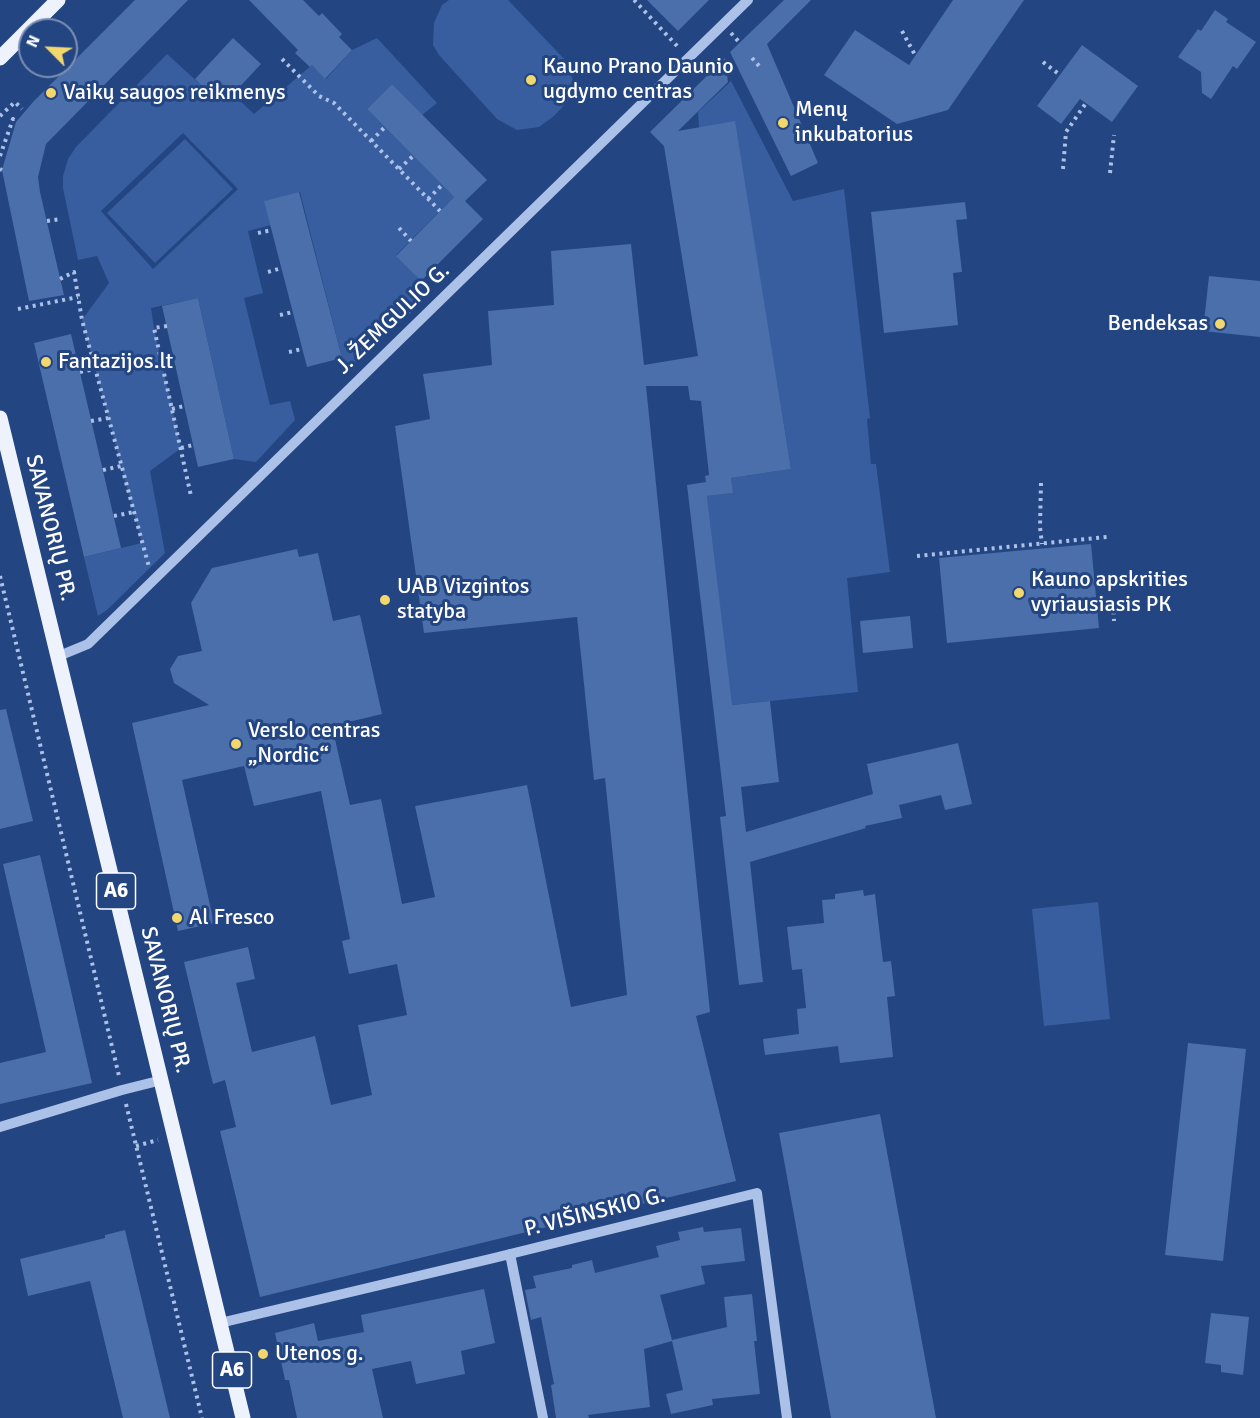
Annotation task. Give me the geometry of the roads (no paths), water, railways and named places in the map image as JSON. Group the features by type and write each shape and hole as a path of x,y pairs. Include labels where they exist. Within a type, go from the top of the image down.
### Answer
{"main road":[{"path":"0,58 58,0"},
{"name":"SAVANORIŲ PR.","path":"0,418 243,1418"}],"street":[{"name":"J. ŽEMGULIO G.","path":"59,656 88,644 748,0"},
{"path":"0,1127 162,1080"},
{"name":"P. VIŠINSKIO G.","path":"220,1323 757,1193 787,1418"},
{"path":"510,1254 543,1418"}],"place":[{"name":"Kauno Prano Daunio ugdymo centras","path":"531,80"},
{"name":"Vaikų saugos reikmenys","path":"51,93"},
{"name":"Menų inkubatorius","path":"783,123"},
{"name":"Bendeksas","path":"1220,324"},
{"name":"Fantazijos.lt","path":"46,362"},
{"name":"Kauno apskrities vyriausiasis PK","path":"1019,593"},
{"name":"UAB Vizgintos statyba","path":"385,600"},
{"name":"Verslo centras „Nordic“","path":"236,744"},
{"name":"Al Fresco","path":"177,918"},
{"name":"Utenos g.","path":"263,1354"}]}
